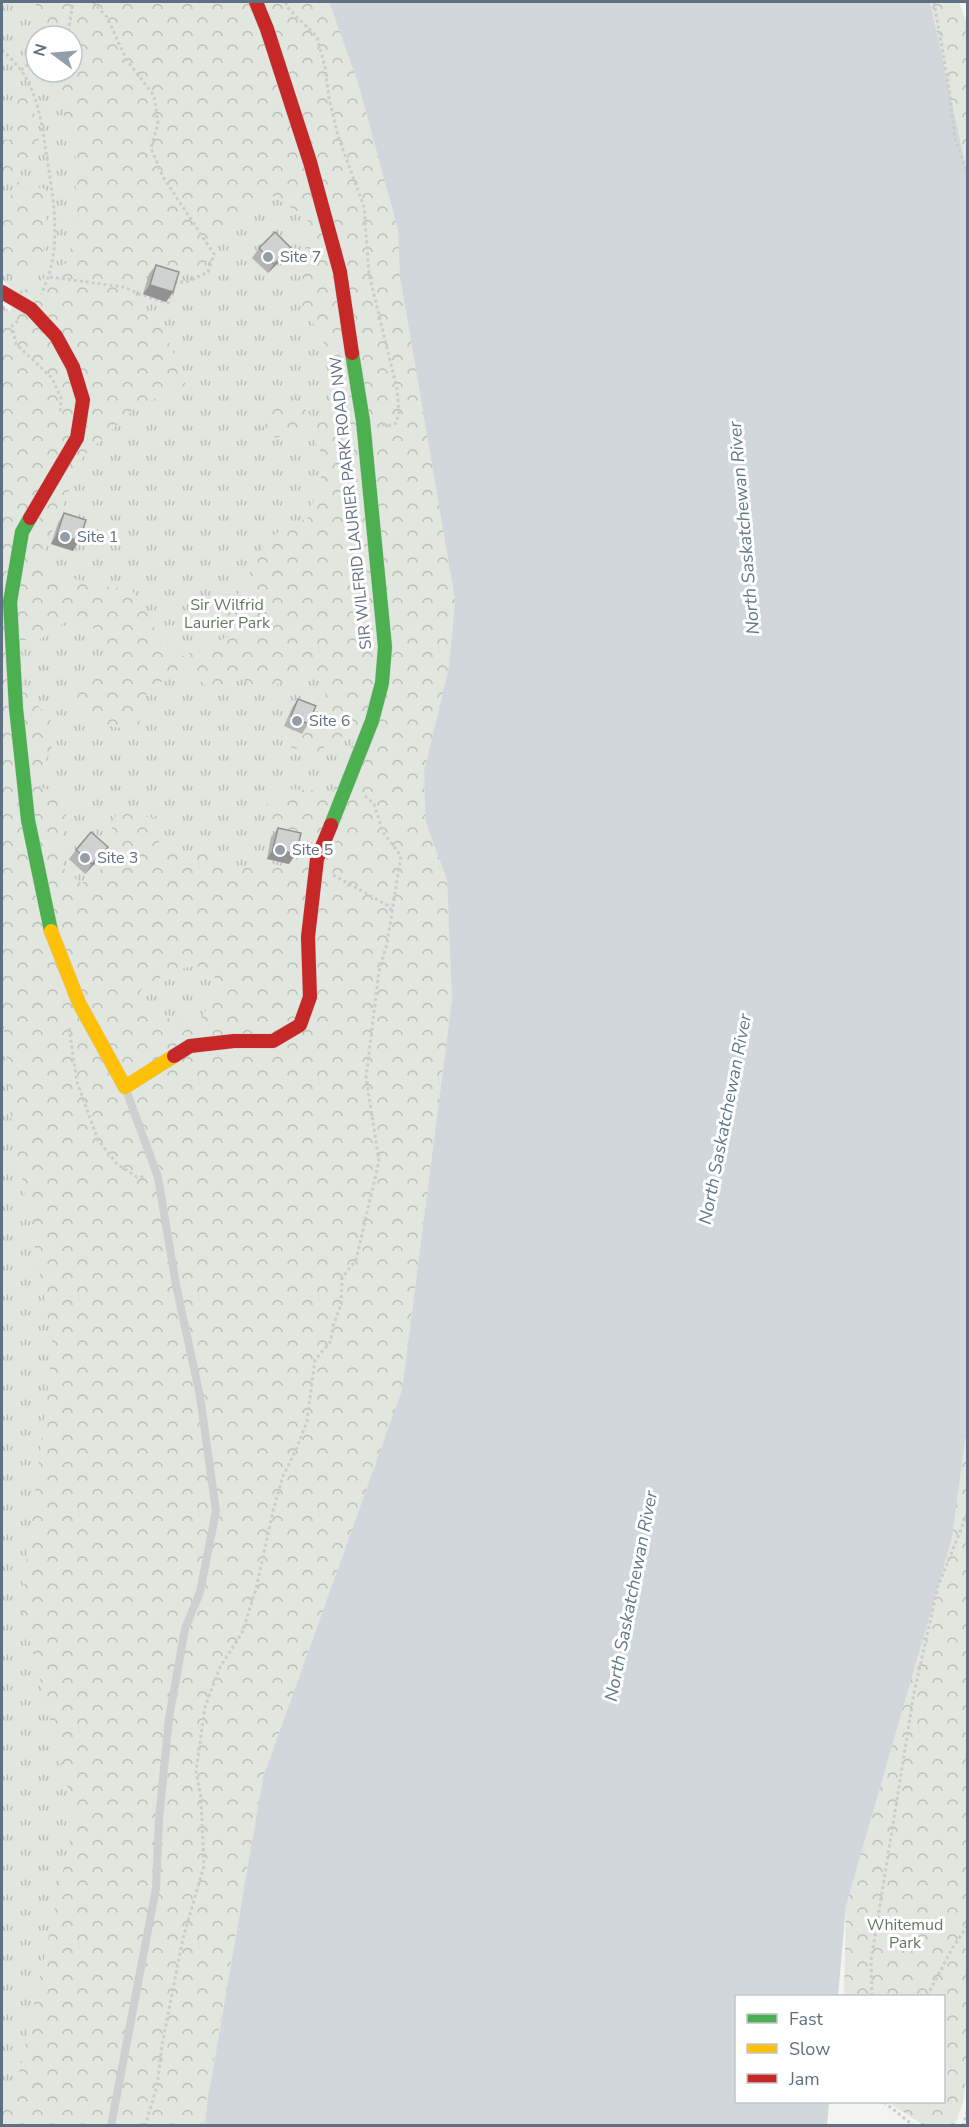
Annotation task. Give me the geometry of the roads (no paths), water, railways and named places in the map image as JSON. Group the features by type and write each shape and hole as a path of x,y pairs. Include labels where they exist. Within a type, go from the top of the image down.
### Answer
{"street":[{"name":"SIR WILFRID LAURIER PARK ROAD NW","path":"125,1087 190,1046 234,1041 273,1041 300,1025 309,997 308,937 317,859 372,721 382,683 385,647 363,421 340,272 310,162 267,28 256,2"},
{"path":"2,292 31,309 56,336 73,367 83,400 77,438 22,532 10,602 16,708 28,820 51,931 79,1003 125,1087"}],"lane":[{"path":"111,2126 156,1888 159,1819 169,1718 185,1629 200,1592 216,1511 200,1396 176,1285 158,1177 125,1087"}],"water":[{"name":"North Saskatchewan River","path":"329,2 930,2 968,178 968,1417 952,1538 846,1906 838,1995 735,1995 735,2103 829,2103 827,2125 205,2125 263,1778 402,1390 452,999 447,880 426,823 424,772 449,667 455,600 400,277 398,230 358,83"}],"place":[{"name":"Site 7","path":"268,257"},
{"name":"Site 1","path":"65,537"},
{"name":"Site 6","path":"297,721"},
{"name":"Site 5","path":"280,850"},
{"name":"Site 3","path":"85,858"}],"park label":[{"name":"Sir Wilfrid Laurier Park","path":"227,614"},
{"name":"Whitemud Park","path":"905,1934"}]}
